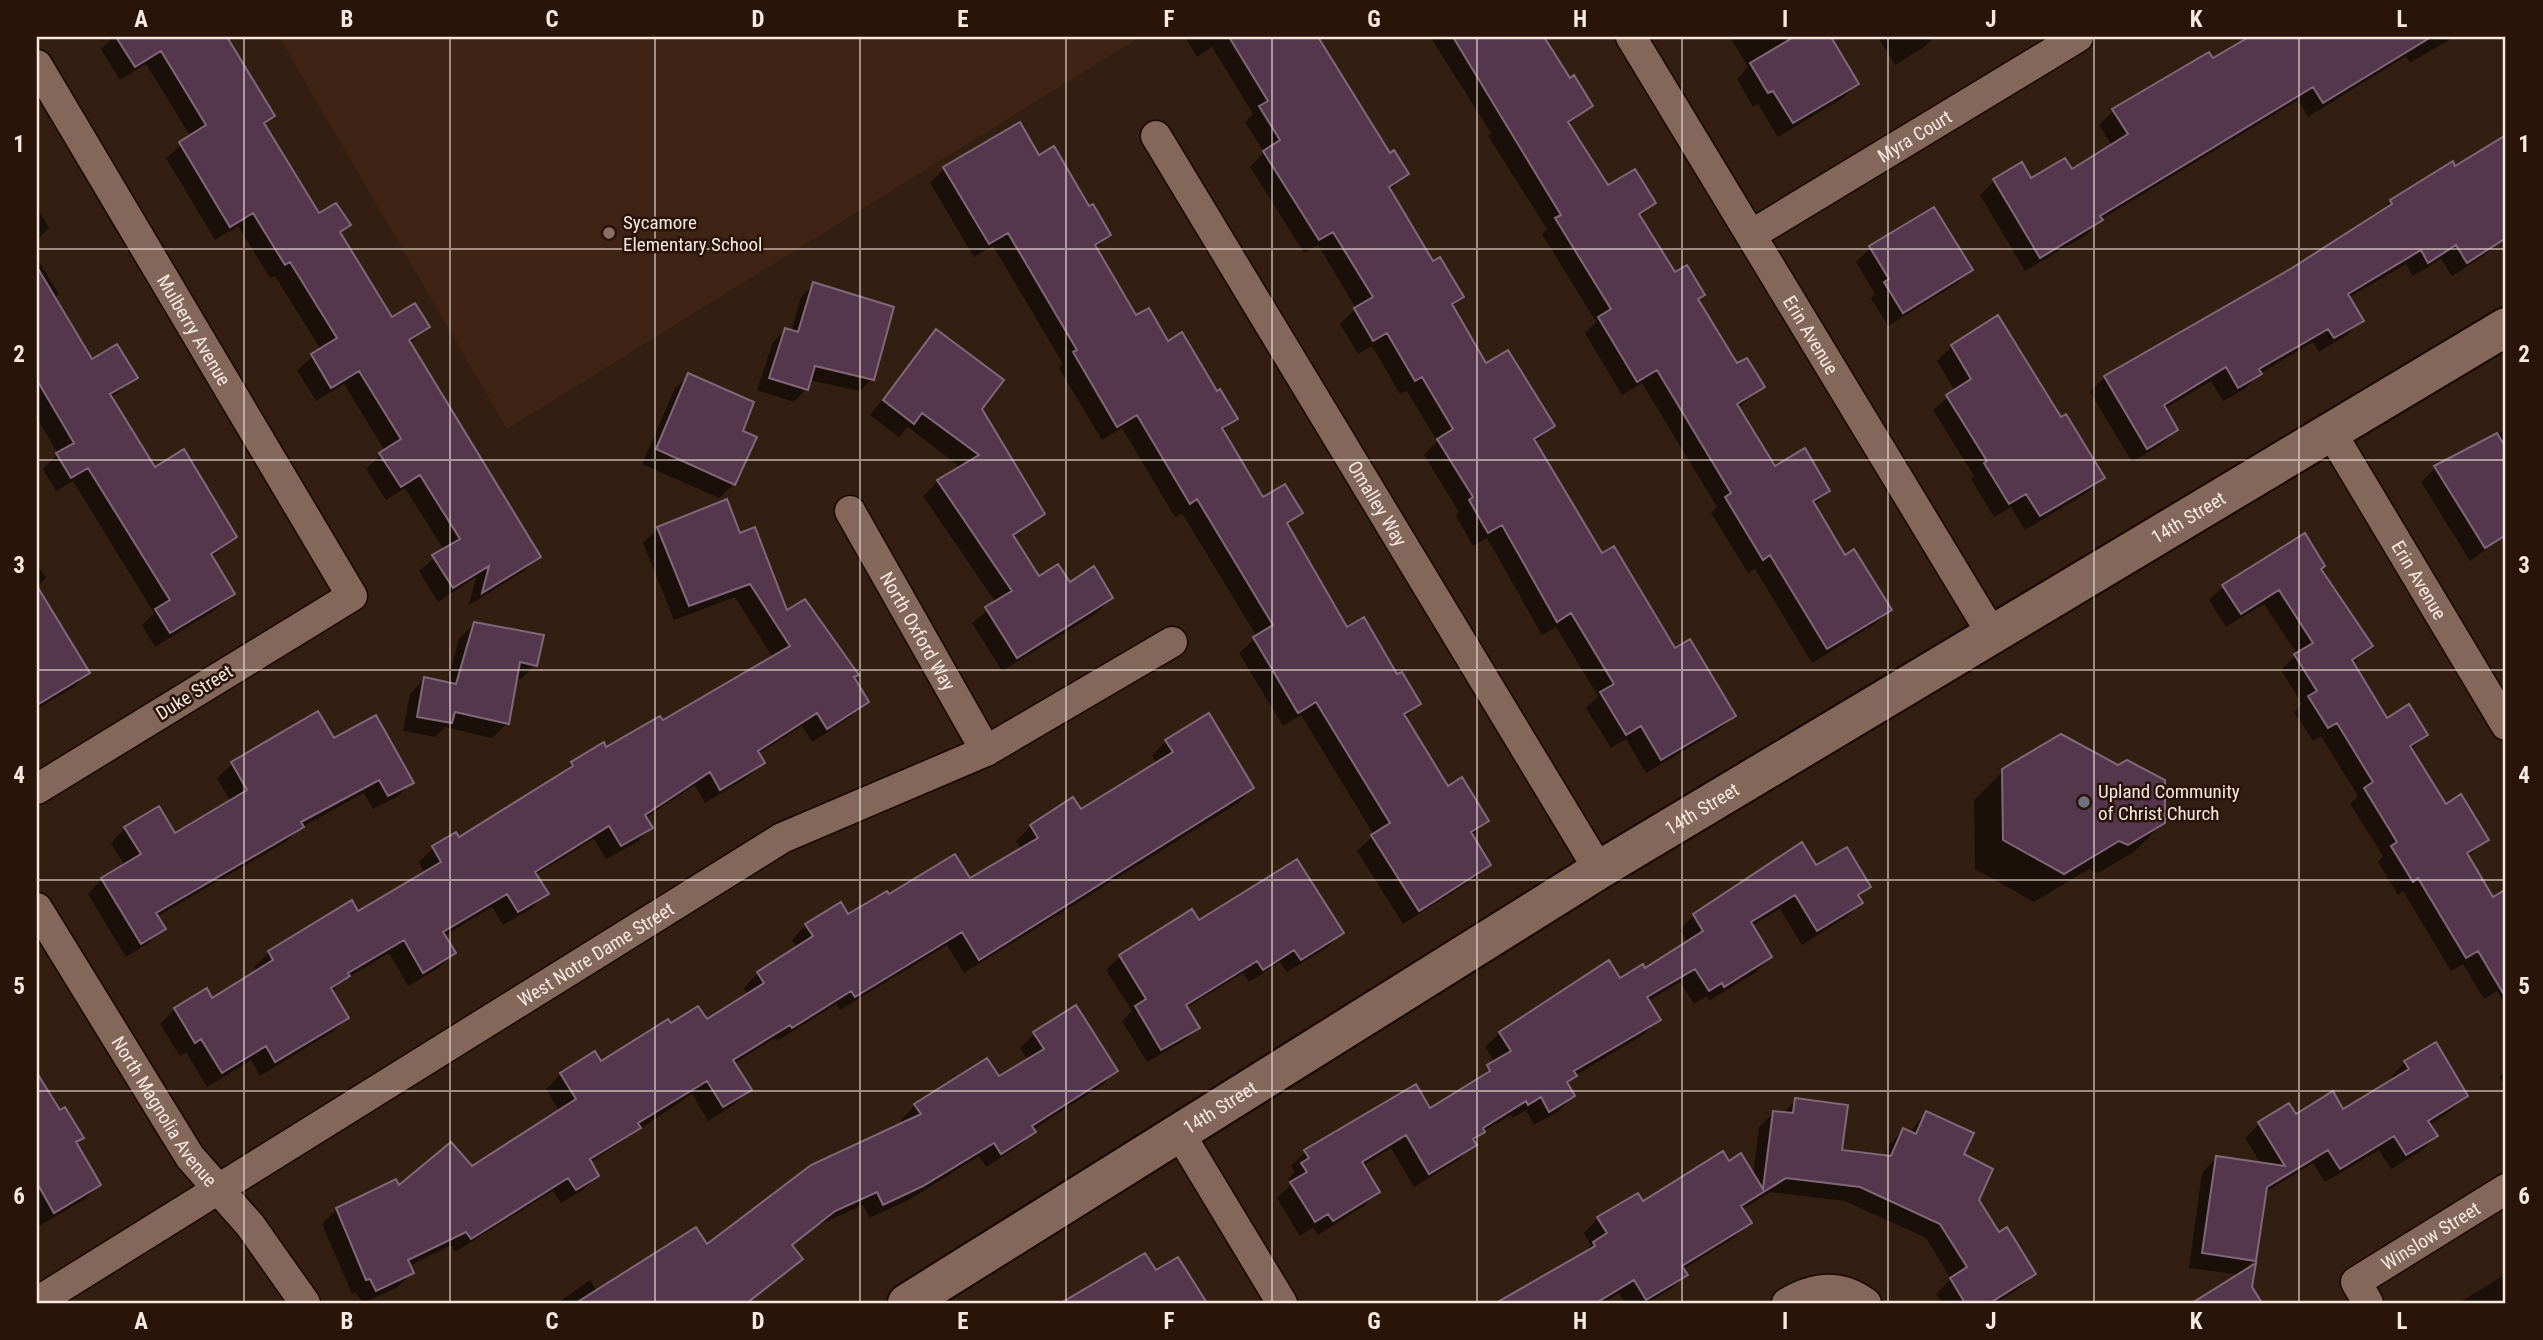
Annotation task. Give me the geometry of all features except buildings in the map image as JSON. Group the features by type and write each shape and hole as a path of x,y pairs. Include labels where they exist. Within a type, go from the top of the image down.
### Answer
{"street":[{"name":"Erin Avenue","path":"1631,37 1992,634"},
{"name":"Myra Court","path":"1751,235 2078,37"},
{"name":"Mulberry Avenue","path":"37,65 352,596"},
{"name":"Omalley Way","path":"1156,136 1599,870"},
{"name":"14th Street","path":"908,1303 1599,870 2506,327"},
{"name":"Erin Avenue","path":"2332,433 2506,725"},
{"name":"North Oxford Way","path":"849,511 986,751"},
{"name":"Duke Street","path":"37,789 352,596"},
{"name":"West Notre Dame Street","path":"37,1302 782,838 986,751 1172,642"},
{"name":"North Magnolia Avenue","path":"37,908 190,1157 250,1225 305,1303"},
{"path":"1180,1135 1282,1303"},
{"name":"Winslow Street","path":"2362,1293 2506,1189"},
{"path":"1793,1300 1836,1288 1866,1303"}],"shaded area":[{"name":"Sycamore Elementary School","path":"279,37 1140,37 507,429"}],"place":[{"name":"Sycamore Elementary School","path":"609,233"},
{"name":"Upland Community of Christ Church","path":"2084,802"}]}
